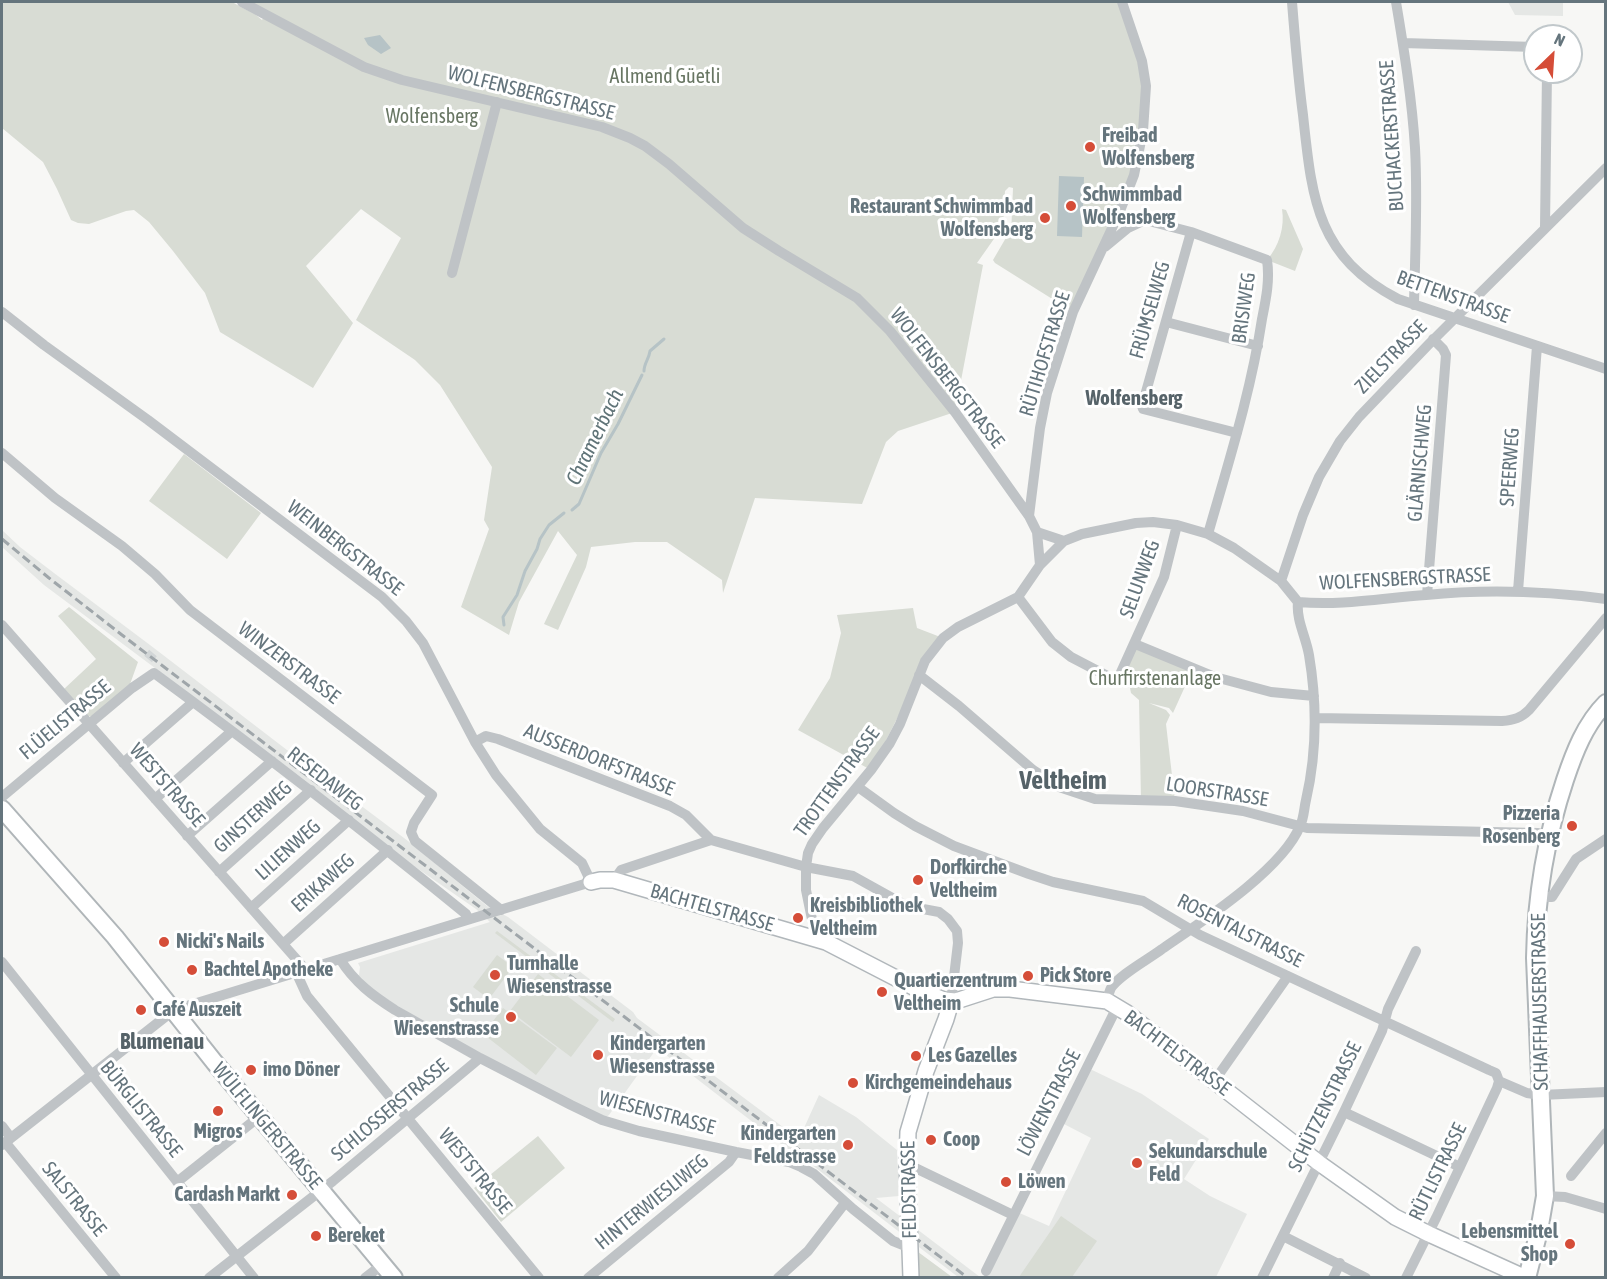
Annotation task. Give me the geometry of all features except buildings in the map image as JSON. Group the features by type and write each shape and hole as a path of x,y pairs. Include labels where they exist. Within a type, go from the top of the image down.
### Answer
{"main road":[{"name":"SCHAFFHAUSERSTRASSE","path":"1526,1278 1539,1231 1545,1196 1535,957 1539,897 1549,836 1560,795 1579,743 1605,703"},
{"name":"WÜLFLINGERSTRASSE","path":"2,810 107,928 215,1063 394,1278"}],"street":[{"name":"WOLFENSBERGSTRASSE","path":"242,2 364,67 402,80 591,124 645,146 743,228 857,298 890,331 956,412 1029,516 1037,532"},
{"name":"RÜTIHOFSTRASSE","path":"1029,516 1040,428 1047,393 1073,312 1120,211 1134,175 1143,131 1145,78 1137,44 1122,2"},
{"name":"BETTENSTRASSE","path":"1292,2 1314,199 1323,224 1336,247 1358,273 1386,293 1414,305 1605,369"},
{"name":"BUCHACKERSTRASSE","path":"1396,2 1415,148 1414,305"},
{"path":"1403,43 1523,47"},
{"path":"1545,227 1547,84"},
{"path":"452,273 497,102"},
{"name":"ZIELSTRASSE","path":"1281,581 1303,515 1319,477 1340,441 1359,417 1433,339 1605,168"},
{"name":"BRISIWEG","path":"1103,249 1128,228 1145,220 1191,232 1267,260 1270,275 1258,346 1237,433 1208,534"},
{"name":"FRÜMSELWEG","path":"1191,232 1142,406 1143,409 1237,433"},
{"name":"WEINBERGSTRASSE","path":"2,312 382,597 406,621 423,643 475,742 496,775 540,830 582,863 591,882"},
{"path":"1166,322 1258,346"},
{"name":"GLÄRNISCHWEG","path":"1427,595 1446,355 1433,339"},
{"name":"SPEERWEG","path":"1518,591 1538,346"},
{"name":"WINZERSTRASSE","path":"2,453 55,498 122,546 156,574 190,610 432,795 414,823 411,832 415,841 501,910"},
{"name":"WOLFENSBERGSTRASSE","path":"1064,541 1093,532 1136,524 1153,522 1177,525 1208,534 1234,548 1281,581 1298,602 1374,601 1427,595 1518,591 1605,599"},
{"name":"SELUNWEG","path":"1018,597 1052,642 1071,657 1117,681 1164,577 1177,525"},
{"path":"1040,565 1037,532 1064,541"},
{"name":"TROTTENSTRASSE","path":"816,939 807,903 808,853 823,828 858,787 890,743 925,661 943,638 958,627 1018,597 1040,565 1064,541"},
{"path":"1112,1004 1112,988 1122,977 1246,889 1275,862 1291,843 1301,826 1314,754 1315,718 1308,652 1297,613 1298,602"},
{"path":"1315,718 1514,720 1529,710 1605,618"},
{"name":"WESTSTRASSE","path":"2,625 283,944 300,971 307,996 539,1278"},
{"path":"1135,644 1215,678 1271,692 1314,696"},
{"name":"FLÜELISTRASSE","path":"2,797 132,688 154,673"},
{"name":"RESEDAWEG","path":"154,673 388,850 469,919"},
{"name":"LOORSTRASSE","path":"919,675 1033,770 1059,787 1095,799 1175,801 1243,811 1318,829 1538,833 1549,836"},
{"path":"123,763 193,702"},
{"path":"155,799 232,731"},
{"name":"AUSSERDORFSTRASSE","path":"475,742 486,736 498,739 670,806 686,815 711,840 806,867 853,876 907,906 939,912 957,931 958,943 951,1002"},
{"path":"187,836 272,760"},
{"name":"ROSENTALSTRASSE","path":"858,787 908,822 954,846 1053,882 1143,901 1191,930 1490,1070 1496,1073 1499,1081 1527,1093 1541,1095 1605,1092"},
{"name":"GINSTERWEG","path":"219,872 310,790"},
{"name":"LILIENWEG","path":"251,908 349,820"},
{"path":"1539,897 1552,897 1576,860 1605,839"},
{"path":"614,880 621,870 711,840"},
{"name":"ERIKAWEG","path":"283,944 388,850"},
{"name":"BACHTELSTRASSE","path":"174,1010 591,882 614,880 816,939 845,951 919,990 951,1002 993,989 1010,989 1112,1004 1215,1080 1319,1163 1395,1217 1526,1278"},
{"name":"SCHÜTZENSTRASSE","path":"1262,1278 1383,1031 1388,1009 1416,951"},
{"name":"WIESENSTRASSE","path":"340,959 352,977 395,1010 480,1058 571,1105 602,1120 639,1131 789,1162 814,1174 893,1241 910,1246"},
{"name":"BÜRGLISTRASSE","path":"2,962 254,1278"},
{"path":"1215,1080 1288,976"},
{"name":"FELDSTRASSE","path":"911,1278 908,1132 926,1071 951,1002"},
{"name":"LÖWENSTRASSE","path":"986,1272 1112,1004"},
{"path":"6,1142 174,1010"},
{"name":"SCHLOSSERSTRASSE","path":"209,1278 321,1190 480,1058"},
{"name":"RÜTLISTRASSE","path":"1406,1278 1429,1234 1499,1081"},
{"path":"1344,1112 1460,1167"},
{"path":"177,1182 260,1116"},
{"name":"SALSTRASSE","path":"2,1126 6,1142 116,1278"},
{"path":"1571,1176 1605,1133"},
{"name":"HINTERWIESLIWEG","path":"588,1278 729,1162 736,1152"},
{"path":"907,1164 1013,1215"},
{"path":"1545,1196 1565,1197 1605,1209"},
{"path":"778,1278 808,1251 846,1203"},
{"path":"1283,1236 1366,1278"},
{"path":"1333,1278 1340,1263"},
{"path":"365,1278 383,1264"}],"shaded area":[{"path":"1508,2 1563,2 1563,16 1515,15"},
{"path":"380,35 391,48 381,54 368,45 364,38"},
{"name":"Schwimmbad Wolfensberg","path":"1059,176 1084,177 1082,237 1057,236"},
{"path":"2,530 20,547 408,841 487,906 508,917 633,1012 637,1018 799,1139 819,1095 856,1117 897,1150 899,1196 876,1198 980,1277 958,1277 657,1048 609,1115 602,1120 480,1058 352,977 359,975 358,963 490,922 476,909 398,855 302,778 44,585 2,547"},
{"name":"Sekundarschule Feld","path":"1088,1068 1142,1094 1209,1139 1184,1179 1210,1196 1247,1214 1216,1277 983,1278 1015,1211 1049,1226 1091,1138 1060,1122"}],"green space":[{"name":"Allmend Güetli","path":"2,2 232,2 262,20 265,15 242,2 1122,2 1146,86 1134,175 1073,312 993,260 1007,236 1011,236 1013,188 1009,187 1005,191 1003,226 977,263 983,265 955,412 898,431 886,442 862,504 755,498 723,593 722,580 667,542 635,542 591,547 586,567 558,630 544,624 577,555 558,531 519,602 509,635 461,607 489,529 484,520 492,467 440,385 415,360 356,320 401,238 361,209 306,266 353,323 313,388 220,332 205,293 149,222 134,210 89,224 71,220 43,162 2,128"},
{"path":"1282,209 1286,210 1303,249 1295,271 1267,260 1280,236 1283,223"},
{"path":"184,454 261,513 227,559 149,501"},
{"path":"69,607 138,662 129,687 94,717 88,716 64,689 96,659 58,616"},
{"path":"913,608 917,628 943,638 919,675 871,770 798,730 830,678 841,633 837,615"},
{"name":"Churfirstenanlage","path":"1135,644 1192,671 1173,713 1169,708 1149,703 1166,710 1170,715 1166,724 1175,801 1141,800 1139,700 1131,693 1130,688 1117,681"},
{"path":"497,931 615,1019 613,1022 495,933"},
{"name":"Turnhalle Wiesenstrasse","path":"497,955 513,967 489,999 473,987"},
{"path":"538,974 599,1020 571,1057 510,1011"},
{"path":"503,1008 557,1048 536,1075 483,1034"},
{"path":"538,1136 565,1168 501,1222 474,1188"},
{"path":"1061,1216 1097,1241 1072,1277 1019,1277"},
{"path":"910,1246 952,1277 911,1277"}],"waterway":[{"name":"Chramerbach","path":"644,371 650,351 664,339"},
{"name":"Chramerbach","path":"572,510 579,504 601,453 642,375"},
{"name":"Chramerbach","path":"504,625 503,617 517,595 540,539 549,525 564,513"}],"tunnel":[{"path":"148,659 153,653"}],"railway":[{"path":"2,539 122,635 968,1278"}],"place":[{"name":"Freibad Wolfensberg","path":"1090,147"},
{"name":"Schwimmbad Wolfensberg","path":"1071,206"},
{"name":"Restaurant Schwimmbad Wolfensberg","path":"1045,218"},
{"name":"Pizzeria Rosenberg","path":"1572,826"},
{"name":"Dorfkirche Veltheim","path":"918,880"},
{"name":"Kreisbibliothek Veltheim","path":"798,918"},
{"name":"Nicki's Nails","path":"164,942"},
{"name":"Bachtel Apotheke","path":"192,970"},
{"name":"Turnhalle Wiesenstrasse","path":"495,975"},
{"name":"Pick Store","path":"1028,976"},
{"name":"Quartierzentrum Veltheim","path":"882,992"},
{"name":"Café Auszeit","path":"141,1010"},
{"name":"Schule Wiesenstrasse","path":"511,1017"},
{"name":"Kindergarten Wiesenstrasse","path":"598,1055"},
{"name":"Les Gazelles","path":"916,1056"},
{"name":"imo Döner","path":"251,1070"},
{"name":"Kirchgemeindehaus","path":"853,1083"},
{"name":"Migros","path":"218,1111"},
{"name":"Coop","path":"931,1140"},
{"name":"Kindergarten Feldstrasse","path":"848,1145"},
{"name":"Sekundarschule Feld","path":"1137,1163"},
{"name":"Löwen","path":"1006,1182"},
{"name":"Cardash Markt","path":"292,1195"},
{"name":"Bereket","path":"316,1236"},
{"name":"Lebensmittel Shop","path":"1570,1244"}],"district":[{"name":"Wolfensberg","path":"1134,398"},
{"name":"Veltheim","path":"1063,781"},
{"name":"Blumenau","path":"162,1042"}]}
